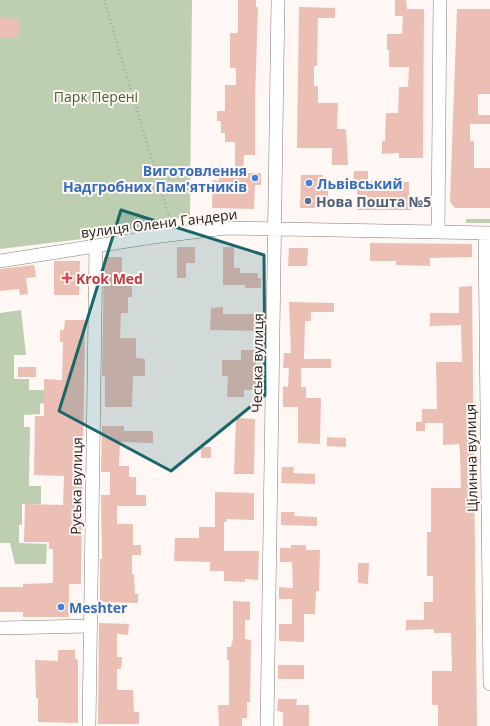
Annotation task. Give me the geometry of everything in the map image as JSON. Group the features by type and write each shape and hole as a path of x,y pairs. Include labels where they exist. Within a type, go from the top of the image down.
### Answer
{"street":[{"name":"Чеська вулиця","path":"267,726 276,228 278,0"},
{"path":"438,232 440,0"},
{"name":"вулиця Олени Гандери","path":"0,261 216,229 276,228 487,233"},
{"name":"Цілинна вулиця","path":"487,233 490,684"},
{"name":"Руська вулиця","path":"89,726 96,246"},
{"path":"0,628 90,626"}],"path":[{"path":"104,0 175,234"}],"highlighted area":[{"path":"121,210 264,255 265,395 171,471 59,411"}],"green space":[{"name":"Парк Перені","path":"0,0 192,0 190,216 82,239 0,249"},
{"path":"466,219 490,219 490,223 466,223"},
{"path":"21,310 26,355 14,355 14,379 29,379 29,390 44,390 44,403 40,404 40,414 24,415 24,427 30,427 29,486 41,486 41,504 22,504 22,525 19,525 19,543 47,544 46,564 15,564 10,543 0,543 0,313"}],"building":[{"path":"238,0 256,0 256,7 258,7 255,155 244,155 243,173 261,173 261,185 255,185 254,209 212,208 213,180 219,181 219,171 235,171 235,142 225,142 225,133 221,133 221,121 217,121 217,111 225,111 225,85 236,85 236,68 230,68 230,33 237,33 238,31"},
{"path":"395,0 406,0 407,9 424,9 423,158 399,158 399,153 382,154 382,141 385,141 386,113 398,113 399,87 408,87 409,67 389,67 387,34 402,34 403,16 395,16"},
{"path":"299,7 335,8 335,18 318,18 317,66 314,66 314,86 318,86 318,103 338,103 337,129 346,129 348,165 332,165 332,148 297,148"},
{"path":"457,9 490,9 490,94 478,94 478,115 490,115 490,124 470,124 470,141 474,141 474,168 490,168 490,208 455,208 450,202"},
{"path":"0,18 20,19 18,38 0,37"},
{"path":"354,171 368,171 368,181 409,182 409,197 412,197 412,210 357,210 357,184 353,184"},
{"path":"301,175 323,175 323,186 328,186 328,198 323,198 322,208 300,208"},
{"path":"370,243 472,244 472,257 430,258 430,266 396,265 396,261 370,261"},
{"path":"177,247 195,247 195,263 186,263 186,278 177,278"},
{"path":"223,247 234,247 234,268 240,268 240,273 258,273 258,278 261,278 261,288 245,288 245,285 223,285"},
{"path":"289,248 308,248 307,266 288,266"},
{"path":"104,257 122,257 122,286 132,286 132,297 128,297 128,313 121,313 120,338 136,338 136,358 145,359 145,376 133,376 132,407 105,407 105,376 102,376"},
{"name":"Krok Med","path":"54,261 80,261 79,295 54,295"},
{"path":"34,265 36,277 26,278 28,294 20,295 19,289 0,291 0,269"},
{"path":"472,286 477,726 438,726 438,705 432,705 432,671 452,671 451,633 434,633 434,629 406,630 406,620 424,620 424,602 433,602 433,576 427,576 427,532 431,532 431,488 461,488 460,452 459,444 443,445 443,423 425,423 425,431 416,431 416,422 422,422 422,409 437,409 436,362 462,362 461,325 430,326 430,313 459,313 459,287"},
{"path":"289,302 334,303 334,312 311,312 311,321 305,321 304,359 331,359 331,368 301,368 301,387 306,387 306,398 321,398 320,444 298,443 298,407 283,407 283,386 288,387 289,368 283,368 284,353 291,353"},
{"path":"223,307 223,314 256,314 256,331 210,330 211,308"},
{"path":"65,320 85,320 81,584 69,584 69,617 23,617 23,612 0,612 0,587 23,587 23,584 53,583 53,549 49,549 49,542 24,542 25,504 63,505 64,476 34,475 35,416 44,416 44,379 62,380 63,342 60,342 60,330 64,330"},
{"path":"241,350 256,350 256,390 244,390 244,397 227,397 228,376 222,376 222,360 241,360"},
{"path":"18,367 36,367 36,377 18,377"},
{"path":"236,418 255,419 254,474 234,474"},
{"path":"102,426 124,426 124,431 153,431 153,443 120,442 119,466 129,466 129,477 136,477 136,495 146,495 146,506 117,506 117,524 133,524 133,545 141,545 141,555 132,555 132,574 134,574 135,594 138,594 138,603 100,602 100,559 102,559 101,495 110,495 110,472 101,472"},
{"path":"327,437 346,438 346,447 327,446"},
{"path":"201,447 211,447 211,458 201,458"},
{"path":"282,467 294,467 293,473 315,474 315,484 281,483"},
{"path":"215,492 254,493 254,520 226,519 227,522 224,522 224,551 259,551 258,580 245,579 245,582 224,581 224,571 210,571 210,562 174,561 175,538 199,538 199,527 215,527"},
{"path":"281,512 295,512 294,516 317,517 317,526 281,525"},
{"path":"291,545 306,545 306,550 320,550 319,591 316,591 315,614 304,614 304,642 279,641 279,624 292,624 292,599 279,599 279,587 293,588 292,562 280,562 280,548 291,548"},
{"path":"358,563 369,563 368,584 358,583"},
{"path":"233,601 250,602 250,620 245,620 245,639 251,640 250,702 247,702 247,718 242,718 242,726 219,726 218,705 229,705 229,660 227,660 227,647 231,647 233,639"},
{"path":"99,623 129,624 128,635 117,634 117,657 122,657 121,669 117,669 117,690 133,690 134,712 139,712 139,724 98,724"},
{"path":"58,650 75,650 75,659 78,660 78,723 38,722 35,660 58,661"},
{"path":"278,665 304,665 304,679 278,679"},
{"path":"278,699 297,699 296,705 309,705 309,726 283,726 283,712 277,711"}],"place":[{"name":"Виготовлення Надгробних Пам'ятників","path":"255,178"},
{"name":"Львівський","path":"309,183"},
{"name":"Нова Пошта №5","path":"308,201"},
{"name":"Krok Med","path":"67,278"},
{"name":"Meshter","path":"61,607"}]}
